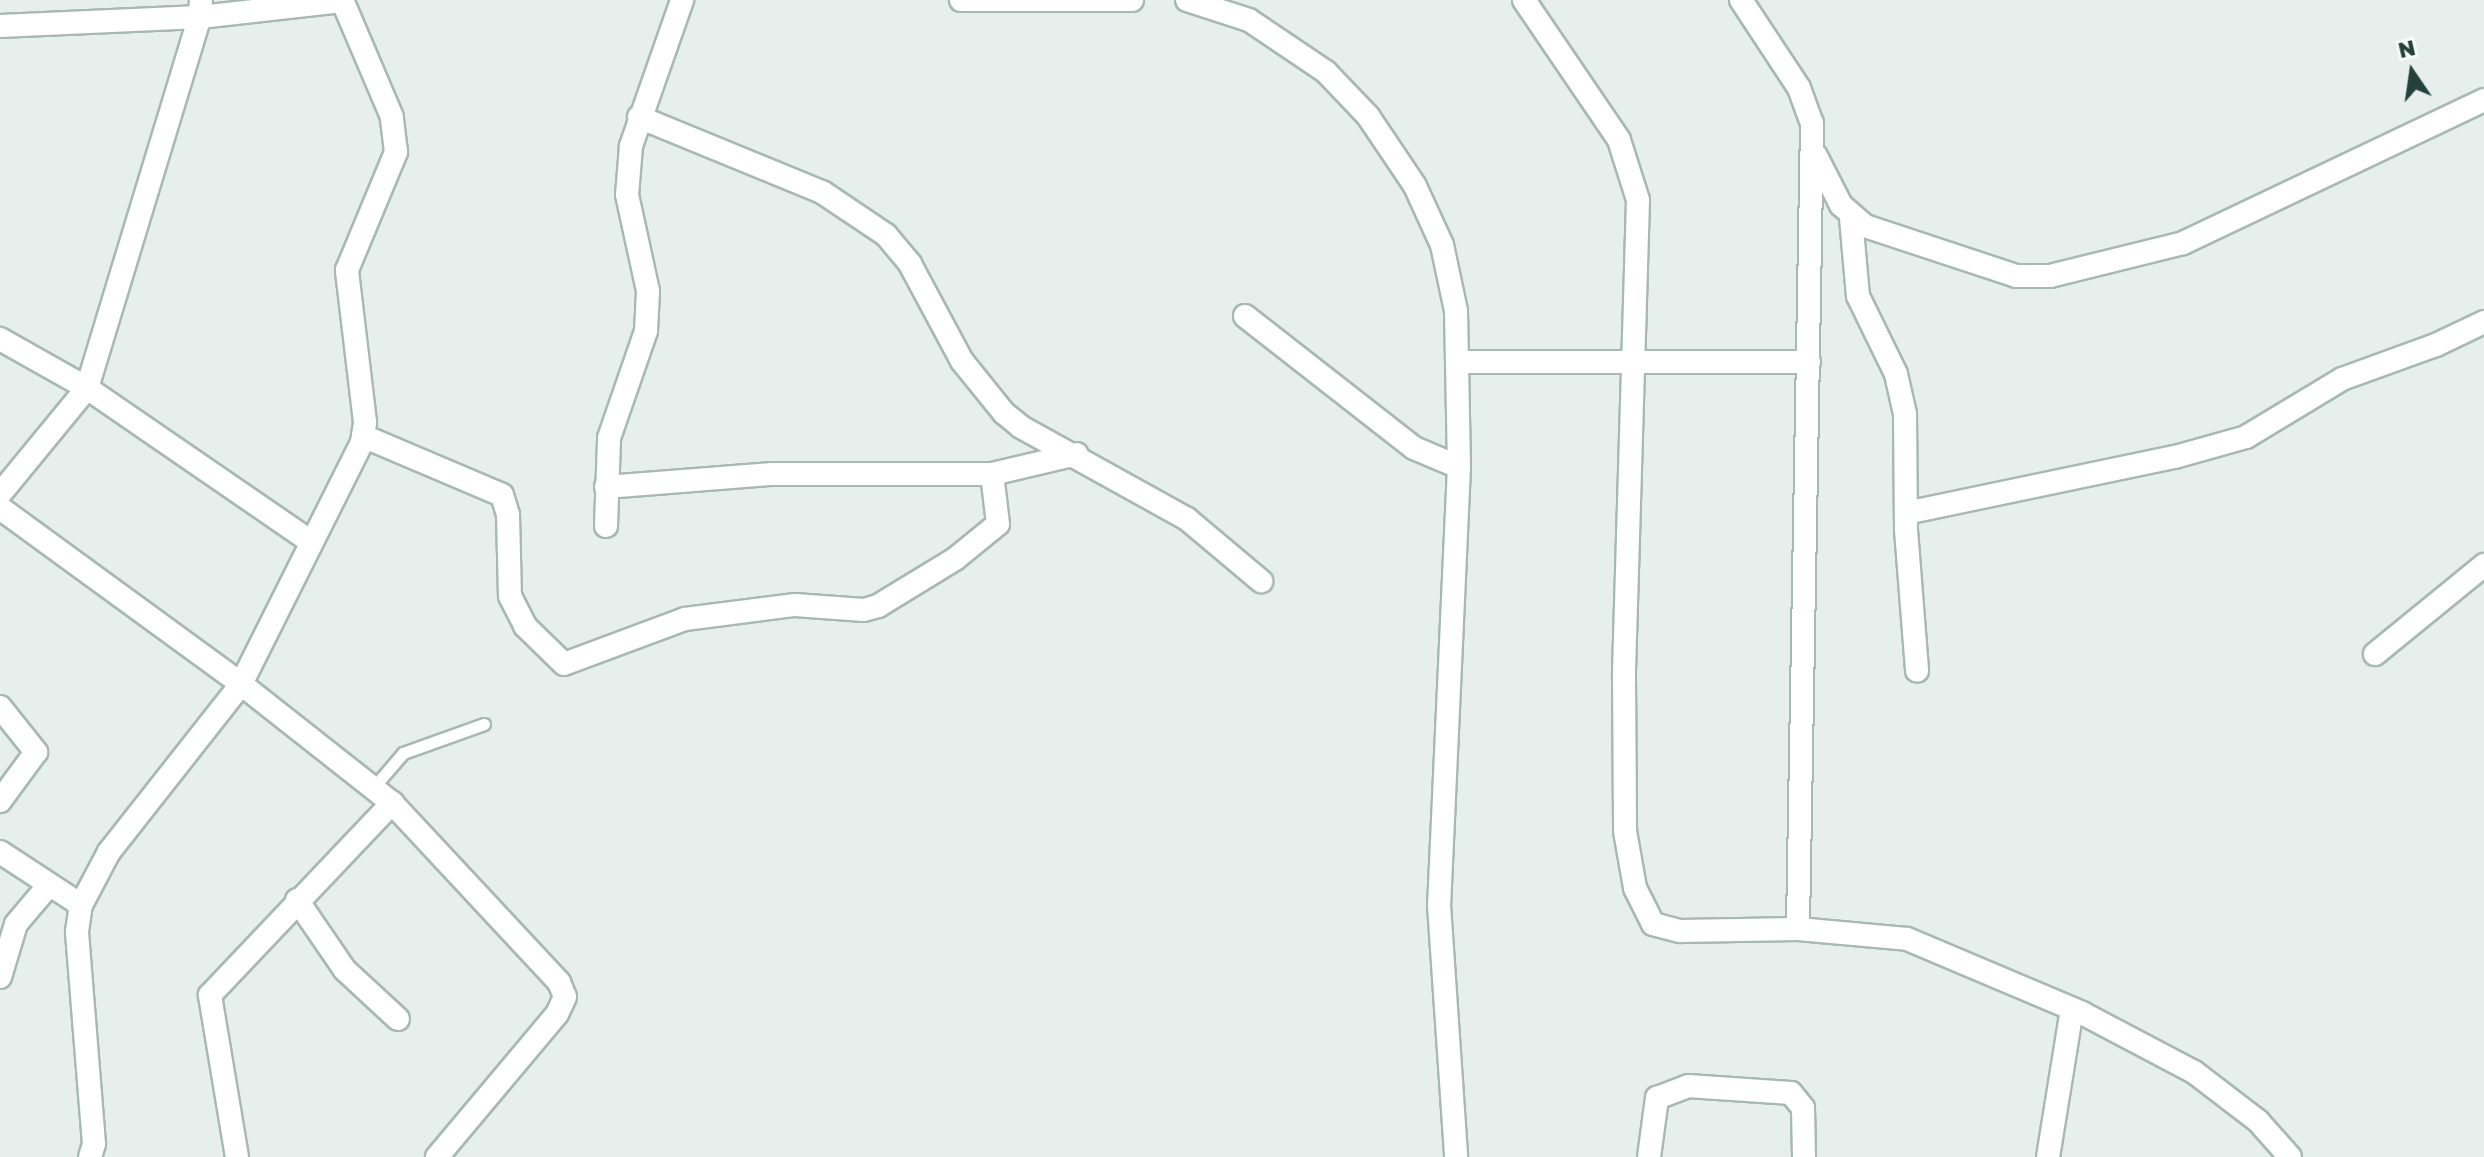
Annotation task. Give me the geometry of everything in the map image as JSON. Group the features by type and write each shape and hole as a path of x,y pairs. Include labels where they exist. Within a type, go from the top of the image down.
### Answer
{"street":[{"path":"606,526 606,487 614,420 646,331 648,291 627,195 639,117 682,0"},
{"path":"961,0 1132,0"},
{"path":"1187,0 1249,20 1293,45 1368,116 1415,186 1442,245 1456,311 1459,467 1439,905 1456,1157"},
{"path":"1524,0 1619,140 1633,171 1638,200 1624,676 1626,849 1635,888 1653,924 1663,928 1798,929 1907,939 2072,1009 2194,1072 2258,1121 2290,1157"},
{"path":"1741,0 1799,88 1812,123 1814,153 1798,929"},
{"path":"0,26 201,8 342,1 392,117 396,152 347,270 363,436 241,684 109,852 81,905 77,932 94,1144 90,1157"},
{"path":"0,494 87,388 201,8"},
{"path":"1851,218 2016,276 2050,276 2183,243 2484,100"},
{"path":"639,117 822,192 886,235 910,264 962,361 1004,413 1021,427 1077,454 1187,519 1261,581"},
{"path":"1814,153 1851,218 1858,296 1896,374 1905,414 1906,513 1917,671"},
{"path":"1245,316 1414,448 1459,467"},
{"path":"1906,513 2026,491 2246,437 2342,379 2436,345 2484,322"},
{"path":"0,339 87,388 310,541"},
{"path":"1457,362 1809,362"},
{"path":"363,436 502,495 508,515 510,596 525,626 564,664 685,619 795,605 864,610 878,606 955,559 998,524 992,474"},
{"path":"606,487 759,474 992,474 1077,454"},
{"path":"0,508 241,684 392,803 564,991 557,1014 437,1157"},
{"path":"2375,654 2484,565"},
{"path":"0,707 36,752 0,801"},
{"path":"237,1157 210,995 392,803"},
{"path":"0,852 81,905"},
{"path":"0,977 16,924 49,885"},
{"path":"297,900 345,970 398,1019"},
{"path":"2048,1157 2072,1009"},
{"path":"1649,1157 1657,1098 1688,1086 1791,1093 1803,1108 1804,1157"}],"lane":[{"path":"373,788 403,753 484,724"}]}
